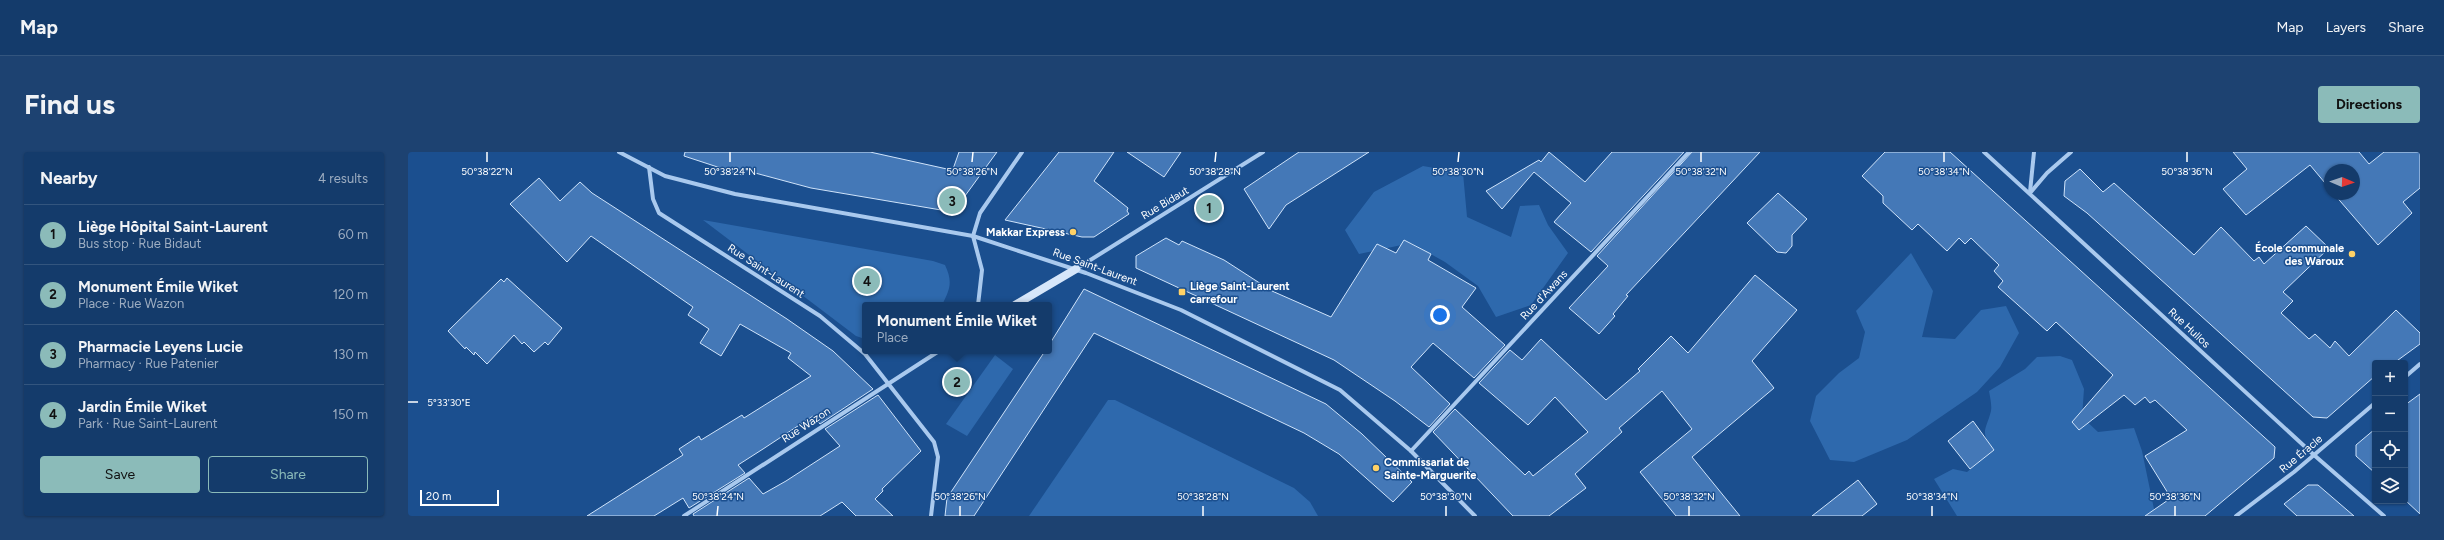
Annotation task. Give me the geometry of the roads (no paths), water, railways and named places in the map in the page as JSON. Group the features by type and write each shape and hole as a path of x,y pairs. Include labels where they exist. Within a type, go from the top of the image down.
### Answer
{"street":[{"name":"Rue Saint-Laurent","path":"619,152 665,176 735,194 973,236 1076,269 1181,310 1340,390 1411,451 1475,516"},
{"path":"978,302 982,270 973,236 980,213 1022,152"},
{"name":"Rue Bidaut","path":"1076,269 1263,152"},
{"name":"Rue d'Awans","path":"1411,451 1690,152"},
{"name":"Rue Hullos","path":"1984,152 2314,455 2384,516"},
{"path":"2030,193 2034,152"},
{"path":"2030,193 2047,173 2071,152"},
{"name":"Rue Saint-Laurent","path":"649,167 653,199 659,213 820,316 862,351"},
{"path":"1020,302 1076,269"},
{"name":"Rue Saint-Laurent","path":"865,354 891,384 934,442 938,457 931,516"},
{"name":"Rue Wazon","path":"684,516 891,384 935,354"},
{"path":"2408,374 2420,364"},
{"name":"Rue Éracle","path":"2236,516 2314,455 2372,406"}],"place":[{"name":"Pharmacie Leyens Lucie","path":"952,201"},
{"name":"Liège Hôpital Saint-Laurent","path":"1209,208"},
{"name":"Makkar Express","path":"1073,232"},
{"name":"École communale des Waroux","path":"2352,254"},
{"name":"Jardin Émile Wiket","path":"867,281"},
{"name":"Liège Saint-Laurent carrefour","path":"1182,292"},
{"name":"Monument Émile Wiket","path":"957,382"},
{"name":"Commissariat de Sainte-Marguerite","path":"1376,468"}]}
